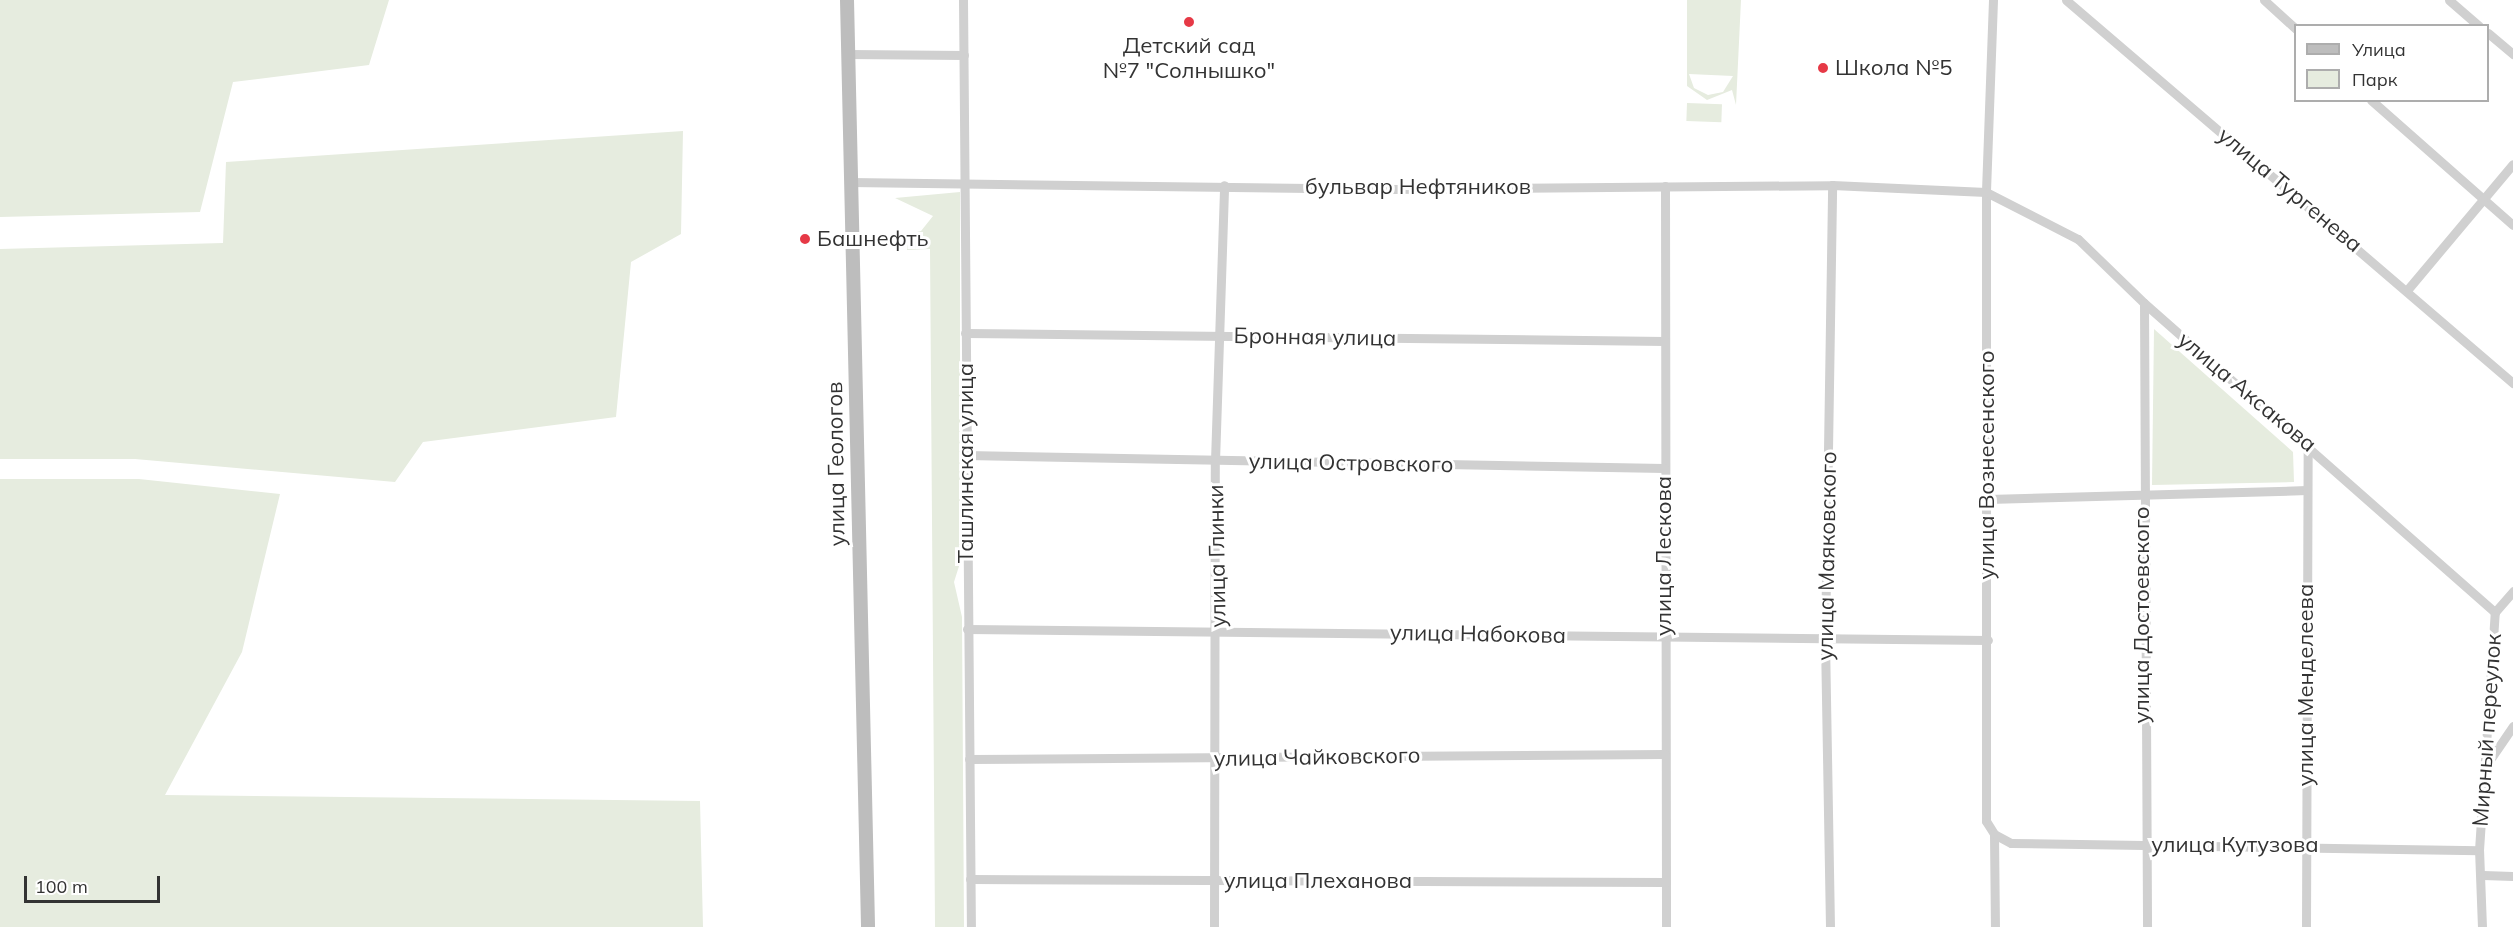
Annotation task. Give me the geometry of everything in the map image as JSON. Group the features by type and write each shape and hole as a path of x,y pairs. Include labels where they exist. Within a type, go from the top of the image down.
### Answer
{"main road":[{"name":"улица Геологов","path":"847,0 868,927"}],"street":[{"name":"Ташлинская улица","path":"963,0 971,927"},
{"name":"улица Вознесенского","path":"1993,0 1986,192 1988,499 1986,820 1994,834 1995,927"},
{"name":"улица Тургенева","path":"2066,0 2408,290 2513,383"},
{"path":"2264,0 2294,28"},
{"path":"2449,0 2477,24"},
{"path":"2489,35 2513,54"},
{"path":"848,54 964,55"},
{"path":"2373,102 2513,225"},
{"path":"2408,290 2485,201 2513,164"},
{"name":"бульвар Нефтяников","path":"850,182 1224,185 1832,185 1986,192"},
{"name":"улица Глинки","path":"1214,927 1219,630 1215,461 1224,185"},
{"name":"улица Маяковского","path":"1830,927 1825,640 1832,185"},
{"name":"улица Лескова","path":"1665,186 1663,637 1666,927"},
{"name":"улица Аксакова","path":"1986,192 2078,239 2144,303 2308,443 2495,612"},
{"name":"улица Достоевского","path":"2144,303 2141,495 2143,845 2147,927"},
{"name":"Бронная улица","path":"965,333 1665,341"},
{"name":"улица Менделеева","path":"2306,927 2308,443"},
{"name":"улица Островского","path":"966,454 1215,461 1664,468"},
{"path":"1988,499 2307,490"},
{"name":"Мирный переулок","path":"2482,927 2483,875 2479,850 2487,764 2495,612 2513,591"},
{"name":"улица Набокова","path":"968,629 1988,640"},
{"path":"2487,764 2513,726"},
{"path":"2504,739 2513,745"},
{"name":"улица Чайковского","path":"969,759 1665,754"},
{"name":"улица Кутузова","path":"1994,834 2011,843 2305,845 2479,850"},
{"path":"2483,875 2513,876"},
{"name":"улица Плеханова","path":"970,879 1666,882"}],"green space":[{"path":"0,0 389,0 369,65 233,82 200,212 0,217"},
{"path":"1687,0 1741,0 1736,105 1732,90 1707,100 1687,86","holes":["1689,74 1733,76 1723,92 1708,95 1694,88"]},
{"path":"1687,103 1722,104 1721,122 1686,121"},
{"path":"683,131 681,234 631,262 616,417 423,442 395,482 135,459 0,459 0,249 223,243 226,162"},
{"path":"960,192 960,563 954,582 962,617 964,927 935,927 930,249 907,250 908,234 921,231 933,216 895,198"},
{"path":"2154,329 2293,452 2294,482 2152,485"},
{"path":"0,479 139,479 280,494 242,652 165,795 700,801 703,927 0,927"}],"place":[{"name":"Детский сад №7 \"Солнышко\"","path":"1189,22"},
{"name":"Школа №5","path":"1823,68"},
{"name":"Башнефть","path":"805,239"}]}
